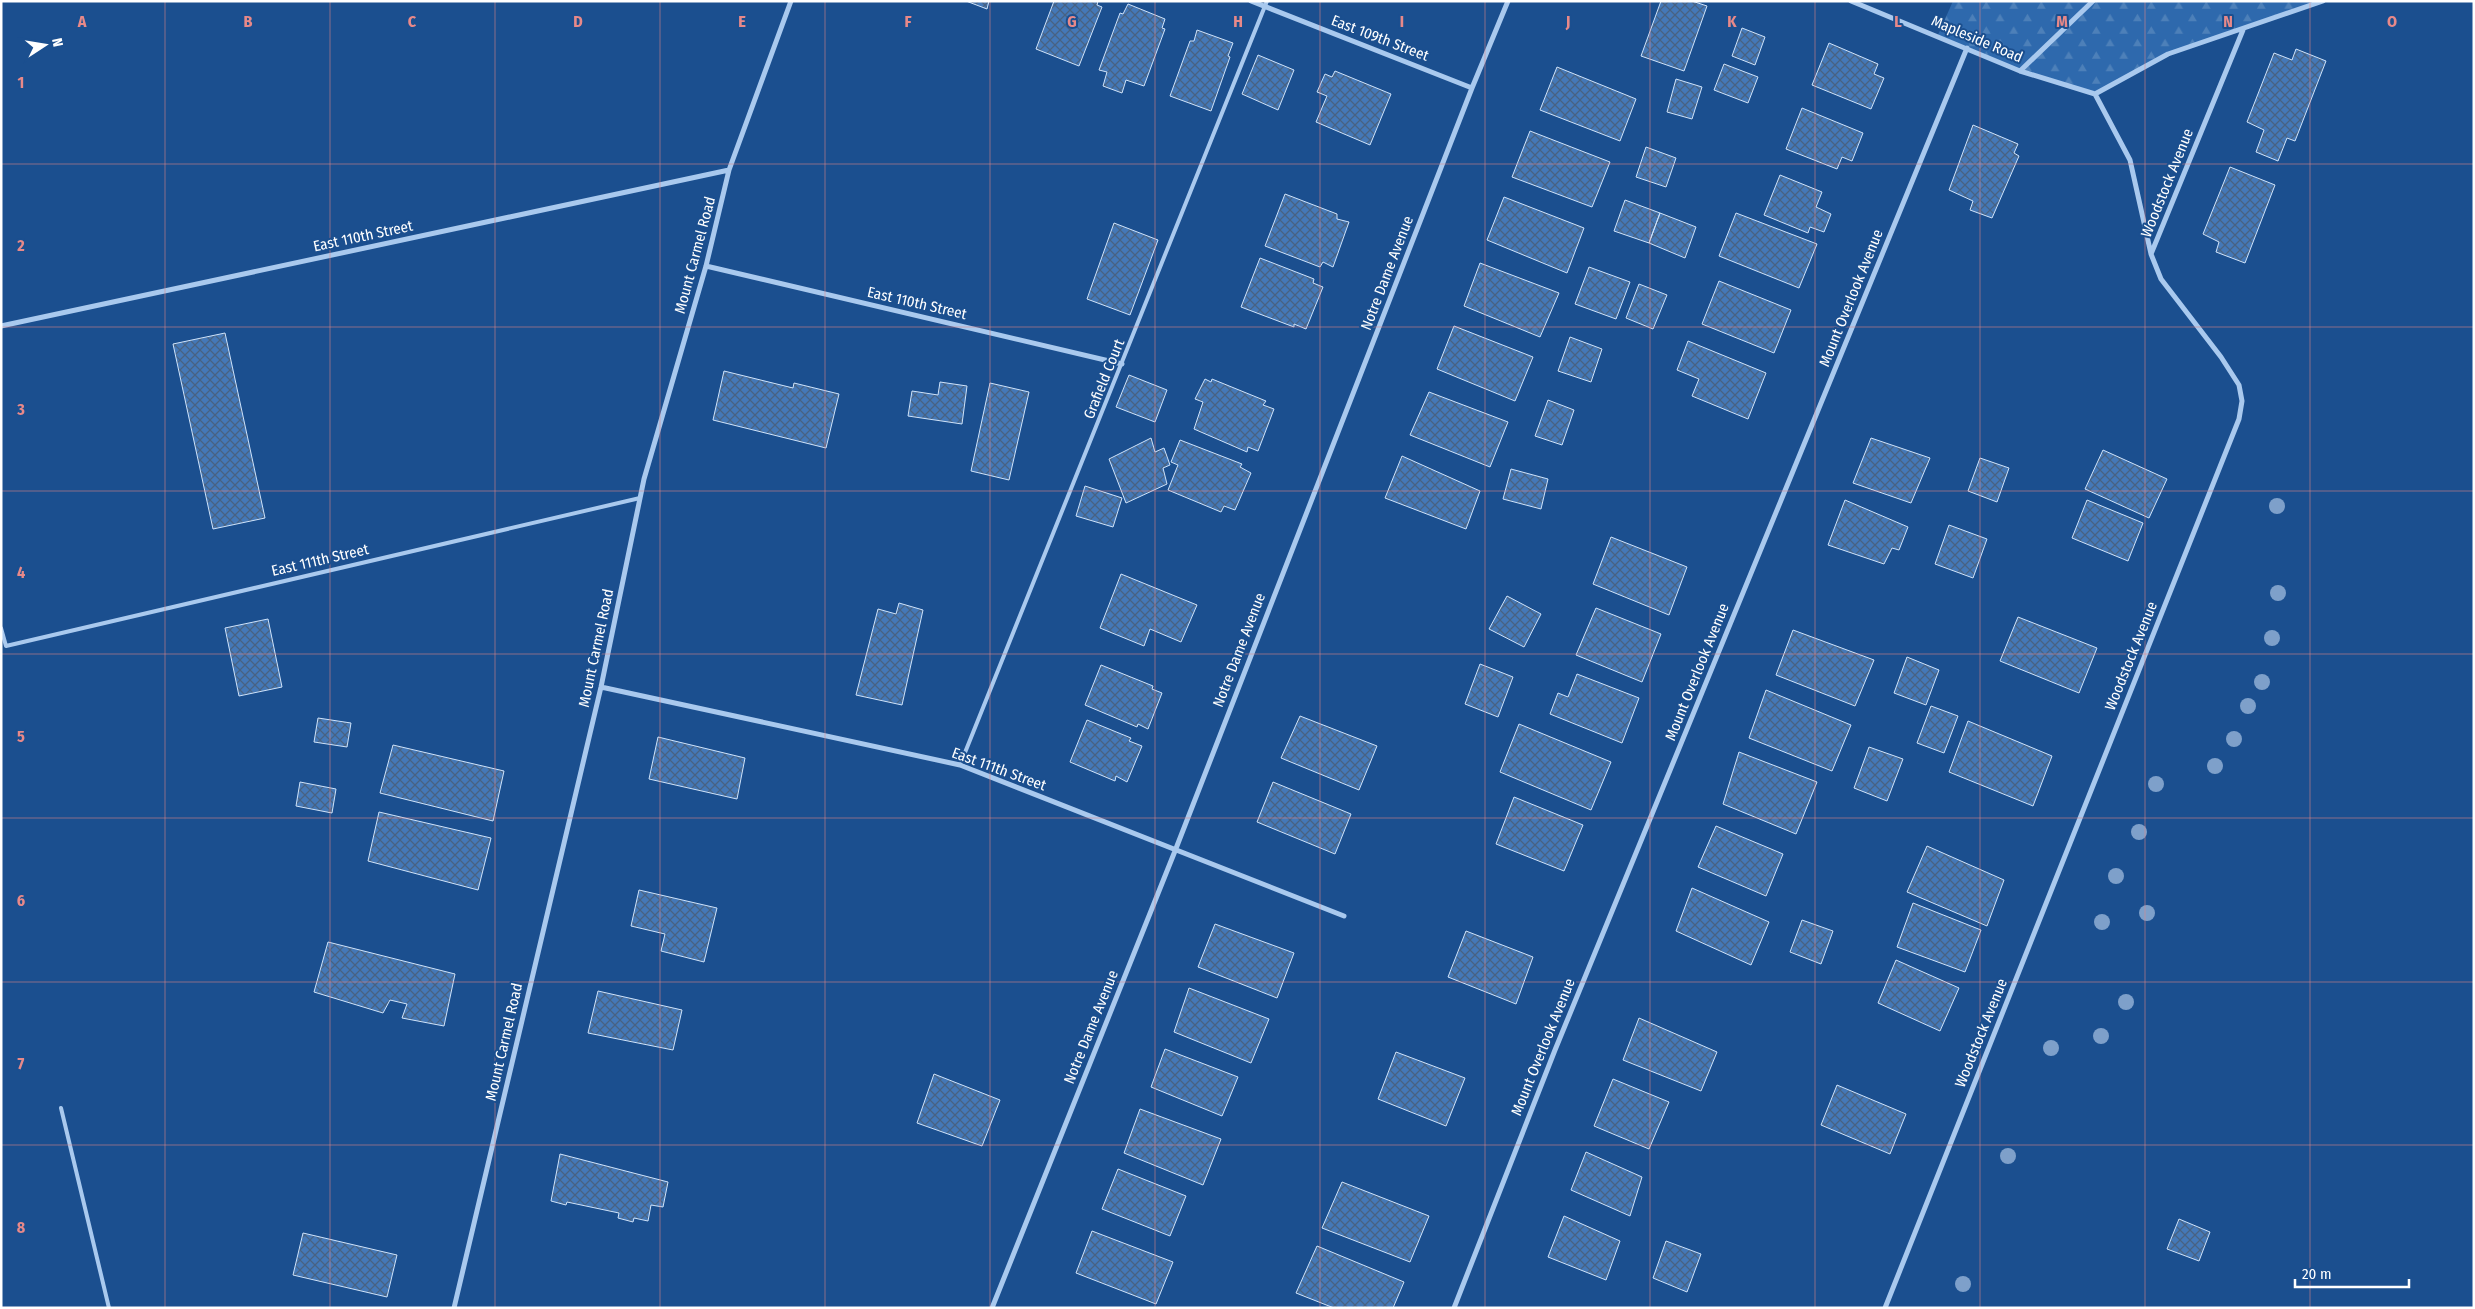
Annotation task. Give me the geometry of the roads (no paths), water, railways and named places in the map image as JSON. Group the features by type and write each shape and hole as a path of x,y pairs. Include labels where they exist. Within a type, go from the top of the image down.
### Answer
{"street":[{"name":"Mount Carmel Road","path":"454,1308 601,687 640,498 706,266 729,170 791,1"},
{"name":"East 109th Street","path":"1251,1 1266,4 1472,88"},
{"name":"Notre Dame Avenue","path":"992,1308 1174,851 1472,88 1508,1"},
{"name":"Mapleside Road","path":"1851,1 2020,71 2095,94"},
{"path":"2020,71 2093,1"},
{"path":"2151,254 2130,160 2095,94 2168,54 2243,30 2323,1"},
{"name":"Woodstock Avenue","path":"1885,1308 2240,419 2242,401 2239,385 2160,279 2151,254 2243,30"},
{"name":"Mount Overlook Avenue","path":"1454,1308 1555,1050 1967,48"},
{"name":"East 110th Street","path":"1,326 729,170"},
{"name":"East 110th Street","path":"706,266 1122,364"},
{"name":"East 111th Street","path":"601,687 960,765 1174,851 1344,916"}],"lane":[{"name":"Grafield Court","path":"960,765 1266,4"},
{"name":"East 111th Street","path":"1,628 6,646 640,498"},
{"path":"61,1108 108,1308"}]}
